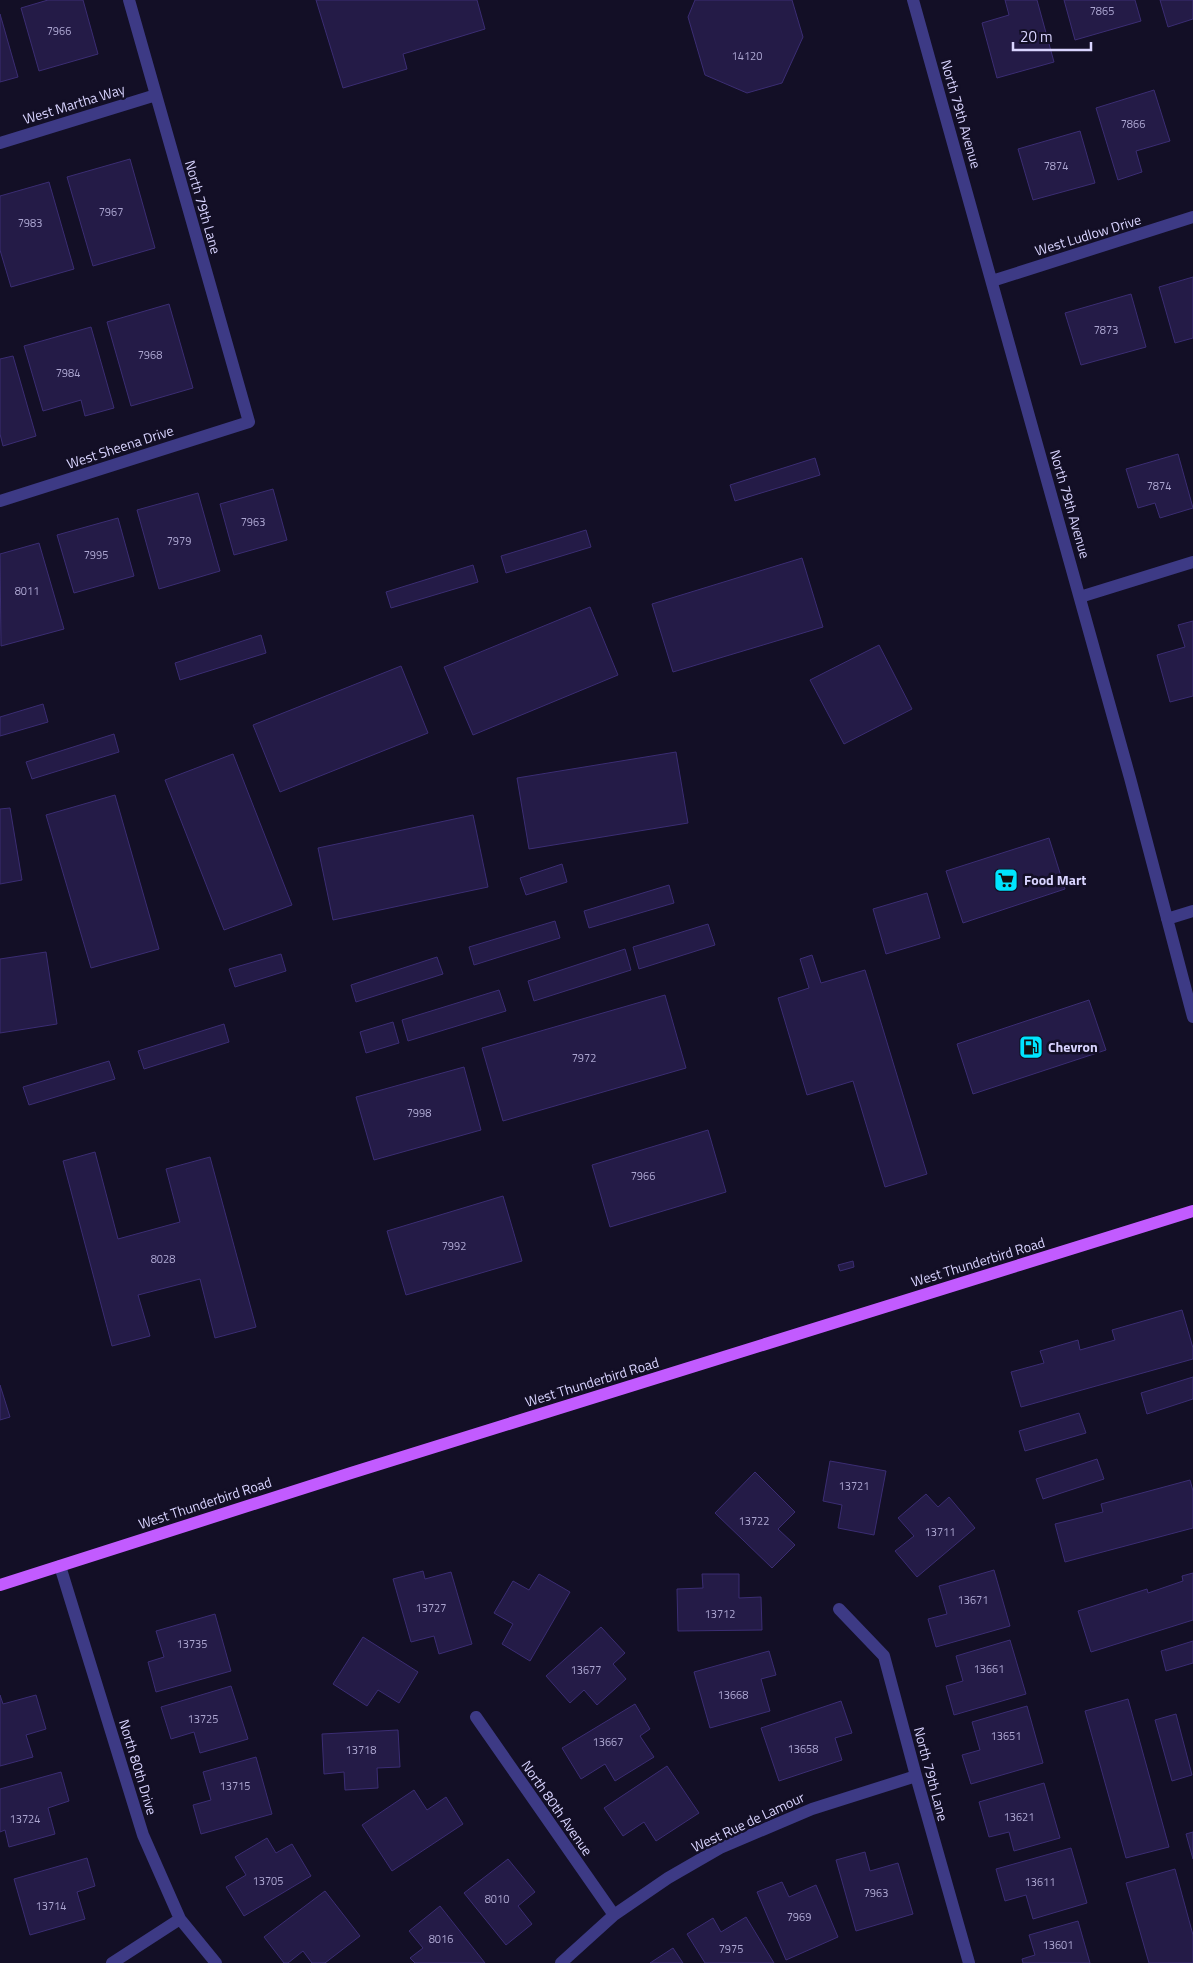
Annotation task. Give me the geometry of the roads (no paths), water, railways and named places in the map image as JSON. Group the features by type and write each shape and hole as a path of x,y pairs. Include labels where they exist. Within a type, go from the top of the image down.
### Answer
{"main road":[{"name":"West Thunderbird Road","path":"0,1585 351,1472 1193,1211"}],"street":[{"name":"North 79th Lane","path":"129,0 249,422"},
{"name":"North 79th Avenue","path":"913,0 1080,597 1193,1017"},
{"name":"West Martha Way","path":"0,143 156,95"},
{"name":"West Ludlow Drive","path":"992,281 1193,218"},
{"name":"West Sheena Drive","path":"0,500 249,422"},
{"path":"1080,597 1193,562"},
{"path":"1167,919 1193,911"},
{"name":"North 80th Drive","path":"60,1566 142,1835 180,1919 216,1963"},
{"name":"North 79th Lane","path":"839,1609 884,1656 969,1963"},
{"name":"North 80th Avenue","path":"476,1717 614,1915"},
{"name":"West Rue de Lamour","path":"561,1963 614,1915 668,1878 720,1848 812,1809 916,1776"},
{"path":"112,1963 180,1919"}],"place":[{"name":"Food Mart","path":"1006,880"},
{"name":"Chevron","path":"1031,1047"}]}
